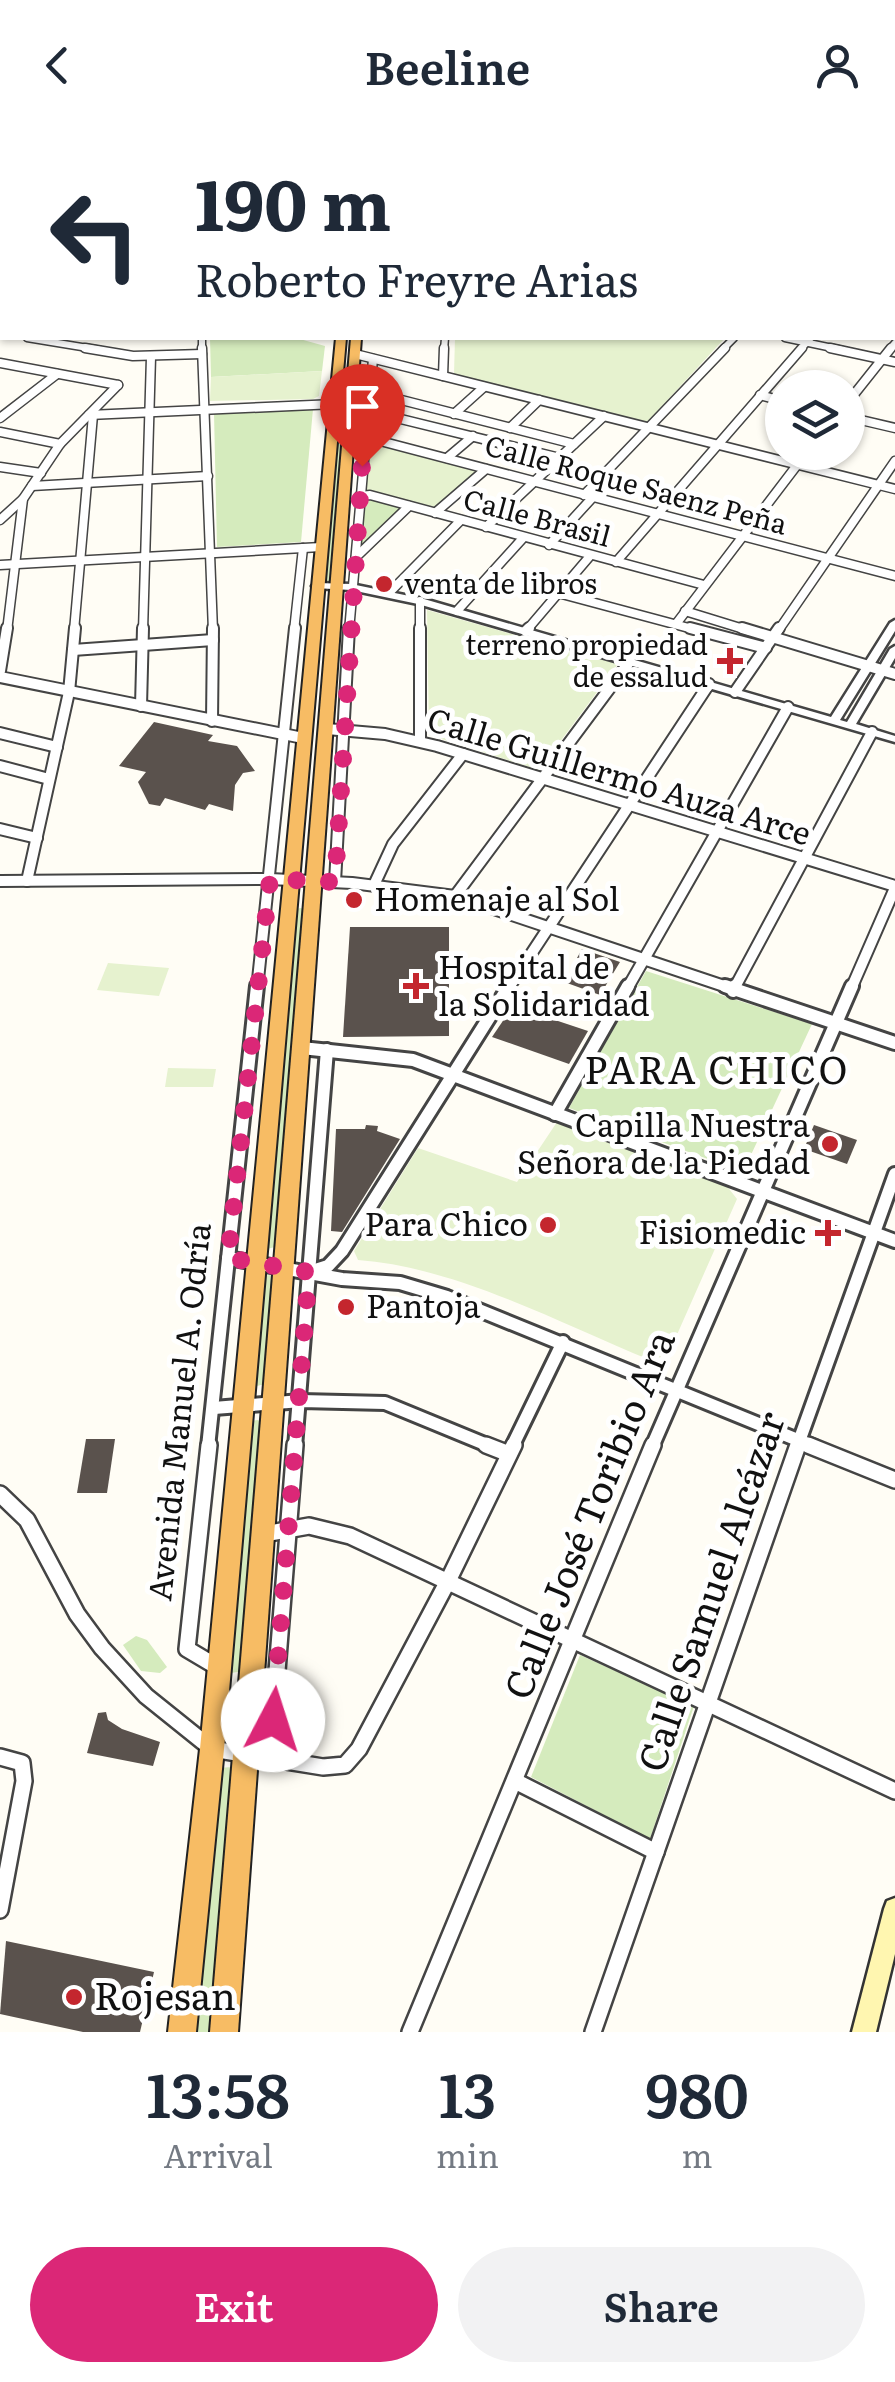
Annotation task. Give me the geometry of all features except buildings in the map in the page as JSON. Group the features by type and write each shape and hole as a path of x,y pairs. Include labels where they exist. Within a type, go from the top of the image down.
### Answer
{"highway":[{"name":"Avenida Manuel A. Odría","path":"182,2032 212,1749 340,340"},
{"path":"224,2032 314,881 344,587 356,340"},
{"path":"334,407 351,410"},
{"path":"306,720 327,725"}],"main road":[{"path":"864,2032 895,1909"}],"street":[{"path":"40,340 150,357 202,354"},
{"path":"202,340 213,640 212,721"},
{"path":"444,376 445,340"},
{"path":"549,545 588,496 732,340"},
{"path":"616,562 809,340 895,362"},
{"path":"865,380 895,343"},
{"path":"355,354 765,456"},
{"path":"141,706 150,357"},
{"path":"335,882 346,730 344,587 356,556 374,359"},
{"path":"0,363 118,386 60,444 22,499 0,520"},
{"path":"0,418 57,374"},
{"path":"454,414 484,386"},
{"path":"370,392 574,444"},
{"path":"760,396 765,397"},
{"path":"510,428 540,400"},
{"path":"90,415 334,407"},
{"path":"351,410 367,409 560,458"},
{"path":"27,881 68,692 89,482 90,415"},
{"path":"486,527 604,416"},
{"path":"865,421 895,428"},
{"path":"0,432 60,444"},
{"path":"447,458 473,436"},
{"name":"Calle Roque Saenz Peña","path":"366,437 895,576"},
{"path":"736,692 895,461"},
{"path":"0,467 41,474"},
{"path":"435,513 486,469"},
{"path":"676,624 792,470"},
{"path":"820,470 895,489"},
{"path":"32,486 208,476"},
{"name":"Calle Brasil","path":"359,496 704,585"},
{"path":"22,499 18,564 0,674 68,692 303,738"},
{"path":"356,556 409,506"},
{"path":"389,594 462,520"},
{"path":"457,611 523,538"},
{"path":"0,565 321,547"},
{"name":"Avenida Manuel A. Odría","path":"219,1668 187,1649 303,548"},
{"path":"526,631 590,556"},
{"path":"318,586 420,601 895,738"},
{"path":"558,593 766,648"},
{"path":"420,601 420,741"},
{"path":"685,611 889,672"},
{"path":"834,721 895,623"},
{"path":"73,650 213,640"},
{"path":"850,726 889,672 895,649"},
{"path":"455,896 545,781 630,661"},
{"path":"309,1272 328,1266 342,1252 546,928 709,684"},
{"path":"554,1114 788,708"},
{"name":"Calle Guillermo Auza Arce","path":"327,725 420,741 895,887"},
{"path":"733,991 872,732"},
{"path":"0,733 56,748"},
{"path":"374,886 393,844 463,754"},
{"path":"0,766 50,780"},
{"path":"0,829 36,838"},
{"path":"0,881 270,879 455,896 895,1044"},
{"name":"Calle José Toribio Ara","path":"410,2032 676,1389 895,887"},
{"path":"302,1048 393,1055 455,1075 895,1241"},
{"path":"270,1758 327,1050"},
{"name":"Calle Samuel Alcázar","path":"593,2032 706,1701 895,1174"},
{"path":"228,1258 420,1288 563,1342 895,1480"},
{"path":"0,1494 27,1520 77,1614 102,1648 146,1696 212,1749 324,1767 344,1766 359,1750 448,1581 563,1342"},
{"path":"214,1408 301,1401 385,1403 510,1454"},
{"path":"264,1534 309,1526 350,1536 895,1791"},
{"path":"0,1757 22,1763 24,1781 0,1910"},
{"path":"516,1782 656,1852"}],"green space":[{"path":"210,340 303,340 325,346 322,371 211,377"},
{"path":"455,340 723,340 647,422 454,374"},
{"path":"322,371 319,396 313,399 210,401 211,377"},
{"path":"313,409 301,542 217,547 214,413"},
{"path":"345,413 333,581 329,583 324,581 338,414"},
{"path":"369,444 478,470 435,507 366,492"},
{"path":"362,498 403,508 359,550"},
{"path":"427,610 618,664 539,770 429,735"},
{"path":"306,909 279,1246 267,1249 293,911"},
{"path":"108,963 169,968 159,996 97,990"},
{"path":"646,971 812,1024 743,1172 569,1108"},
{"path":"168,1068 216,1069 213,1087 165,1087"},
{"name":"Para Chico","path":"557,1122 726,1185 737,1199 668,1355 650,1360 469,1285 432,1273 358,1260 354,1251 418,1148 517,1182"},
{"path":"262,1276 274,1277 265,1384 253,1387"},
{"path":"248,1421 261,1423 244,1671 231,1673 227,1666"},
{"path":"136,1636 147,1640 167,1667 160,1673 141,1671 123,1645"},
{"path":"580,1655 694,1706 650,1839 531,1777"},
{"path":"233,1767 214,2032 196,2032 217,1768"}],"place":[{"name":"venta de libros","path":"384,584"},
{"name":"terreno propiedad de essalud","path":"730,661"},
{"name":"Homenaje al Sol","path":"354,900"},
{"name":"Hospital de la Solidaridad","path":"416,986"},
{"name":"Capilla Nuestra Señora de la Piedad","path":"830,1144"},
{"name":"Para Chico","path":"548,1225"},
{"name":"Fisiomedic","path":"828,1233"},
{"name":"Pantoja","path":"346,1307"},
{"name":"Rojesan","path":"74,1997"}],"district":[{"name":"PARA CHICO","path":"717,1071"}],"route":[{"path":"273,1720 309,1272 228,1258 270,879 335,882 362,466"}]}
